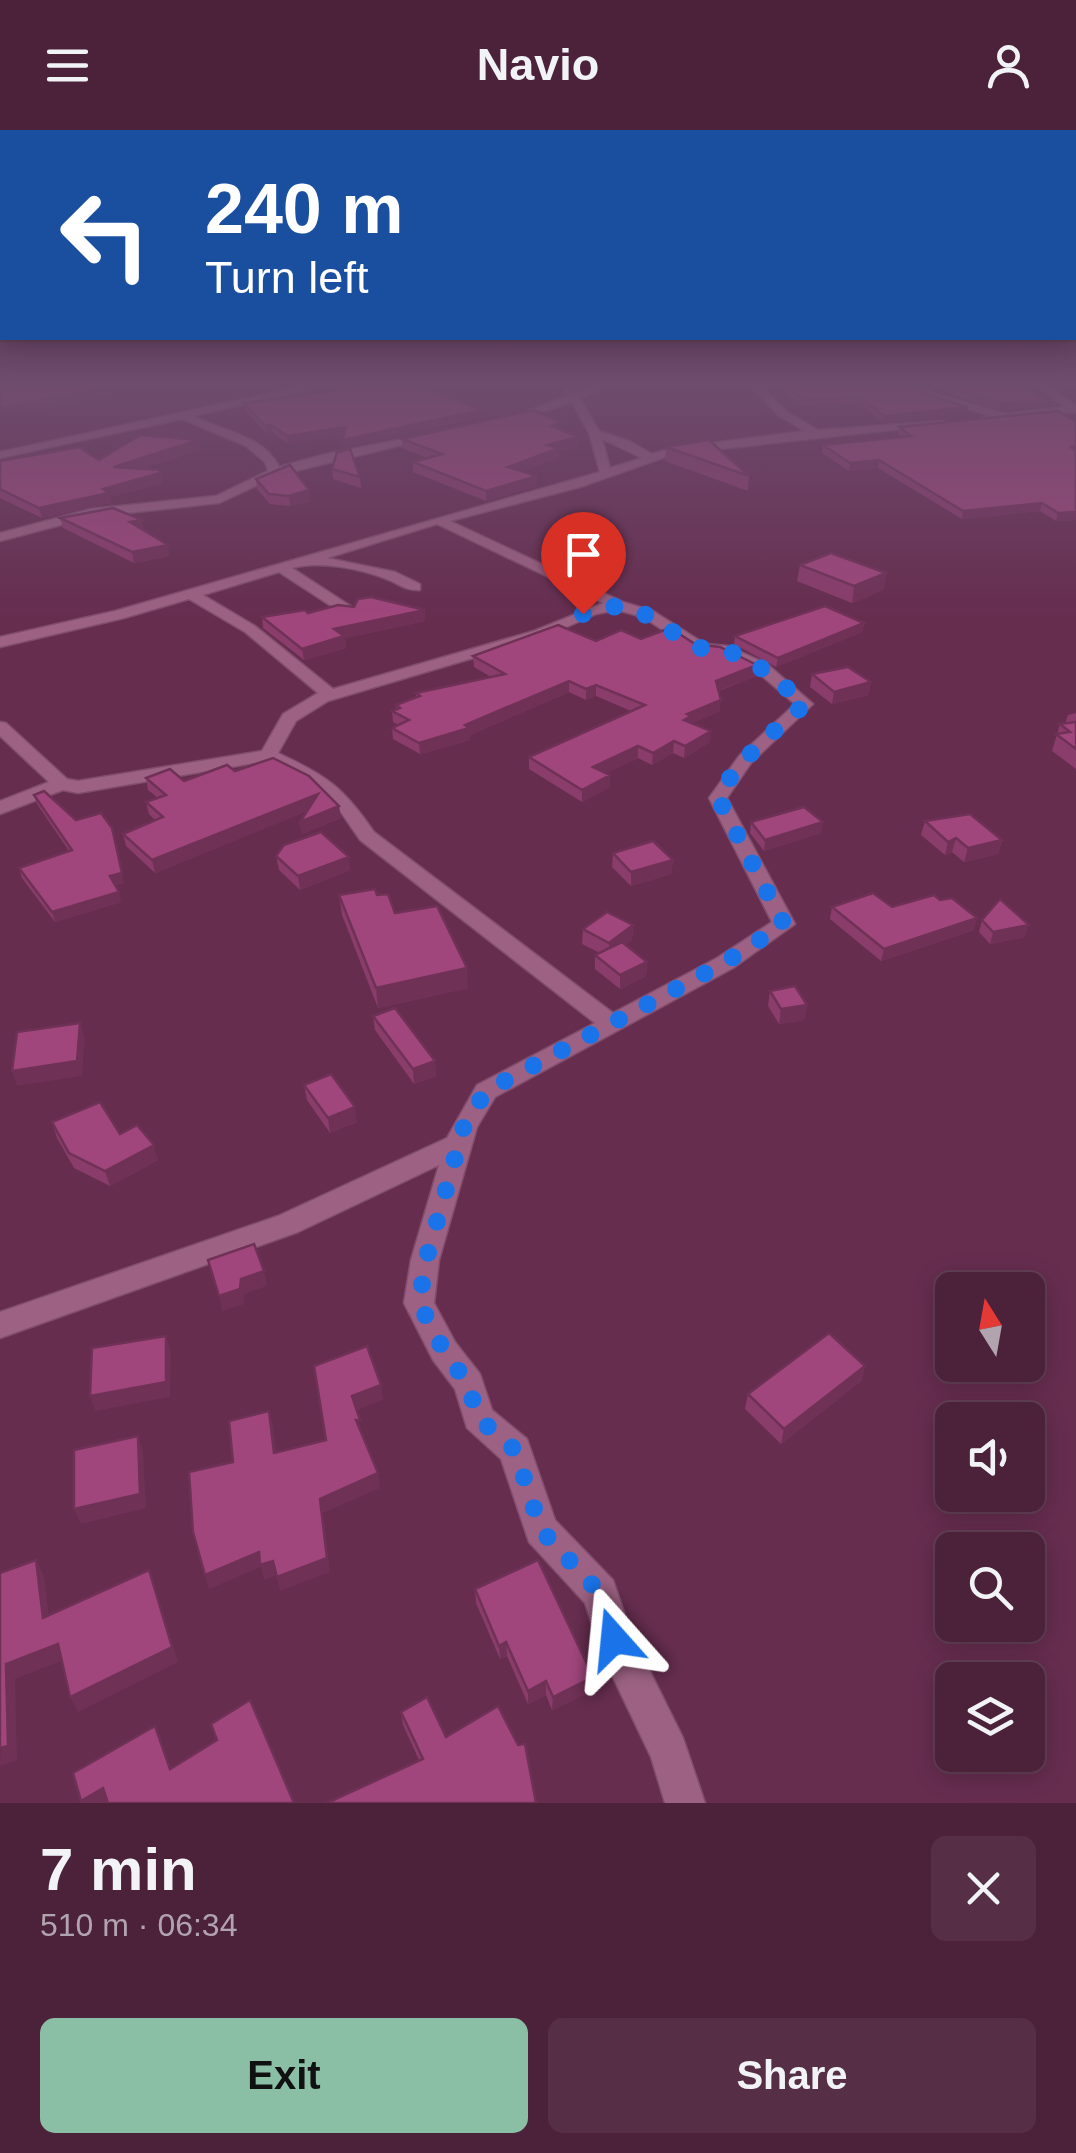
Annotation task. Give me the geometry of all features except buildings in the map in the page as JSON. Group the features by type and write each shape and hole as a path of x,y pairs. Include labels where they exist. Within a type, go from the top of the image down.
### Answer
{"street":[{"path":"273,462 276,472"},
{"path":"0,537 91,513 218,499 276,472 309,462"},
{"path":"603,462 606,474"},
{"path":"0,642 119,616 637,462"},
{"path":"438,520 618,604 648,614 702,649 722,649 752,662 805,704 761,742 750,760 736,767 718,798 784,924 724,963 486,1091 464,1126 426,1260 419,1303 444,1351 468,1384 478,1418 515,1450 541,1530 600,1593 614,1639 669,1752 685,1803"},
{"path":"311,558 390,575 415,587"},
{"path":"281,568 350,612"},
{"path":"191,594 250,628 329,694"},
{"path":"268,755 289,718 329,694 540,634 592,610 618,604"},
{"path":"0,727 61,784"},
{"path":"0,808 61,784 103,783 149,772 268,755 317,778 345,804 367,836 611,1023"},
{"path":"0,1325 288,1224 459,1144"}],"route":[{"path":"583,614 618,604 648,614 702,649 722,649 761,667 805,704 761,742 750,760 736,767 718,798 784,924 724,963 486,1091 464,1126 426,1260 419,1303 444,1351 468,1384 478,1418 515,1450 541,1530 600,1593 614,1639"}]}
